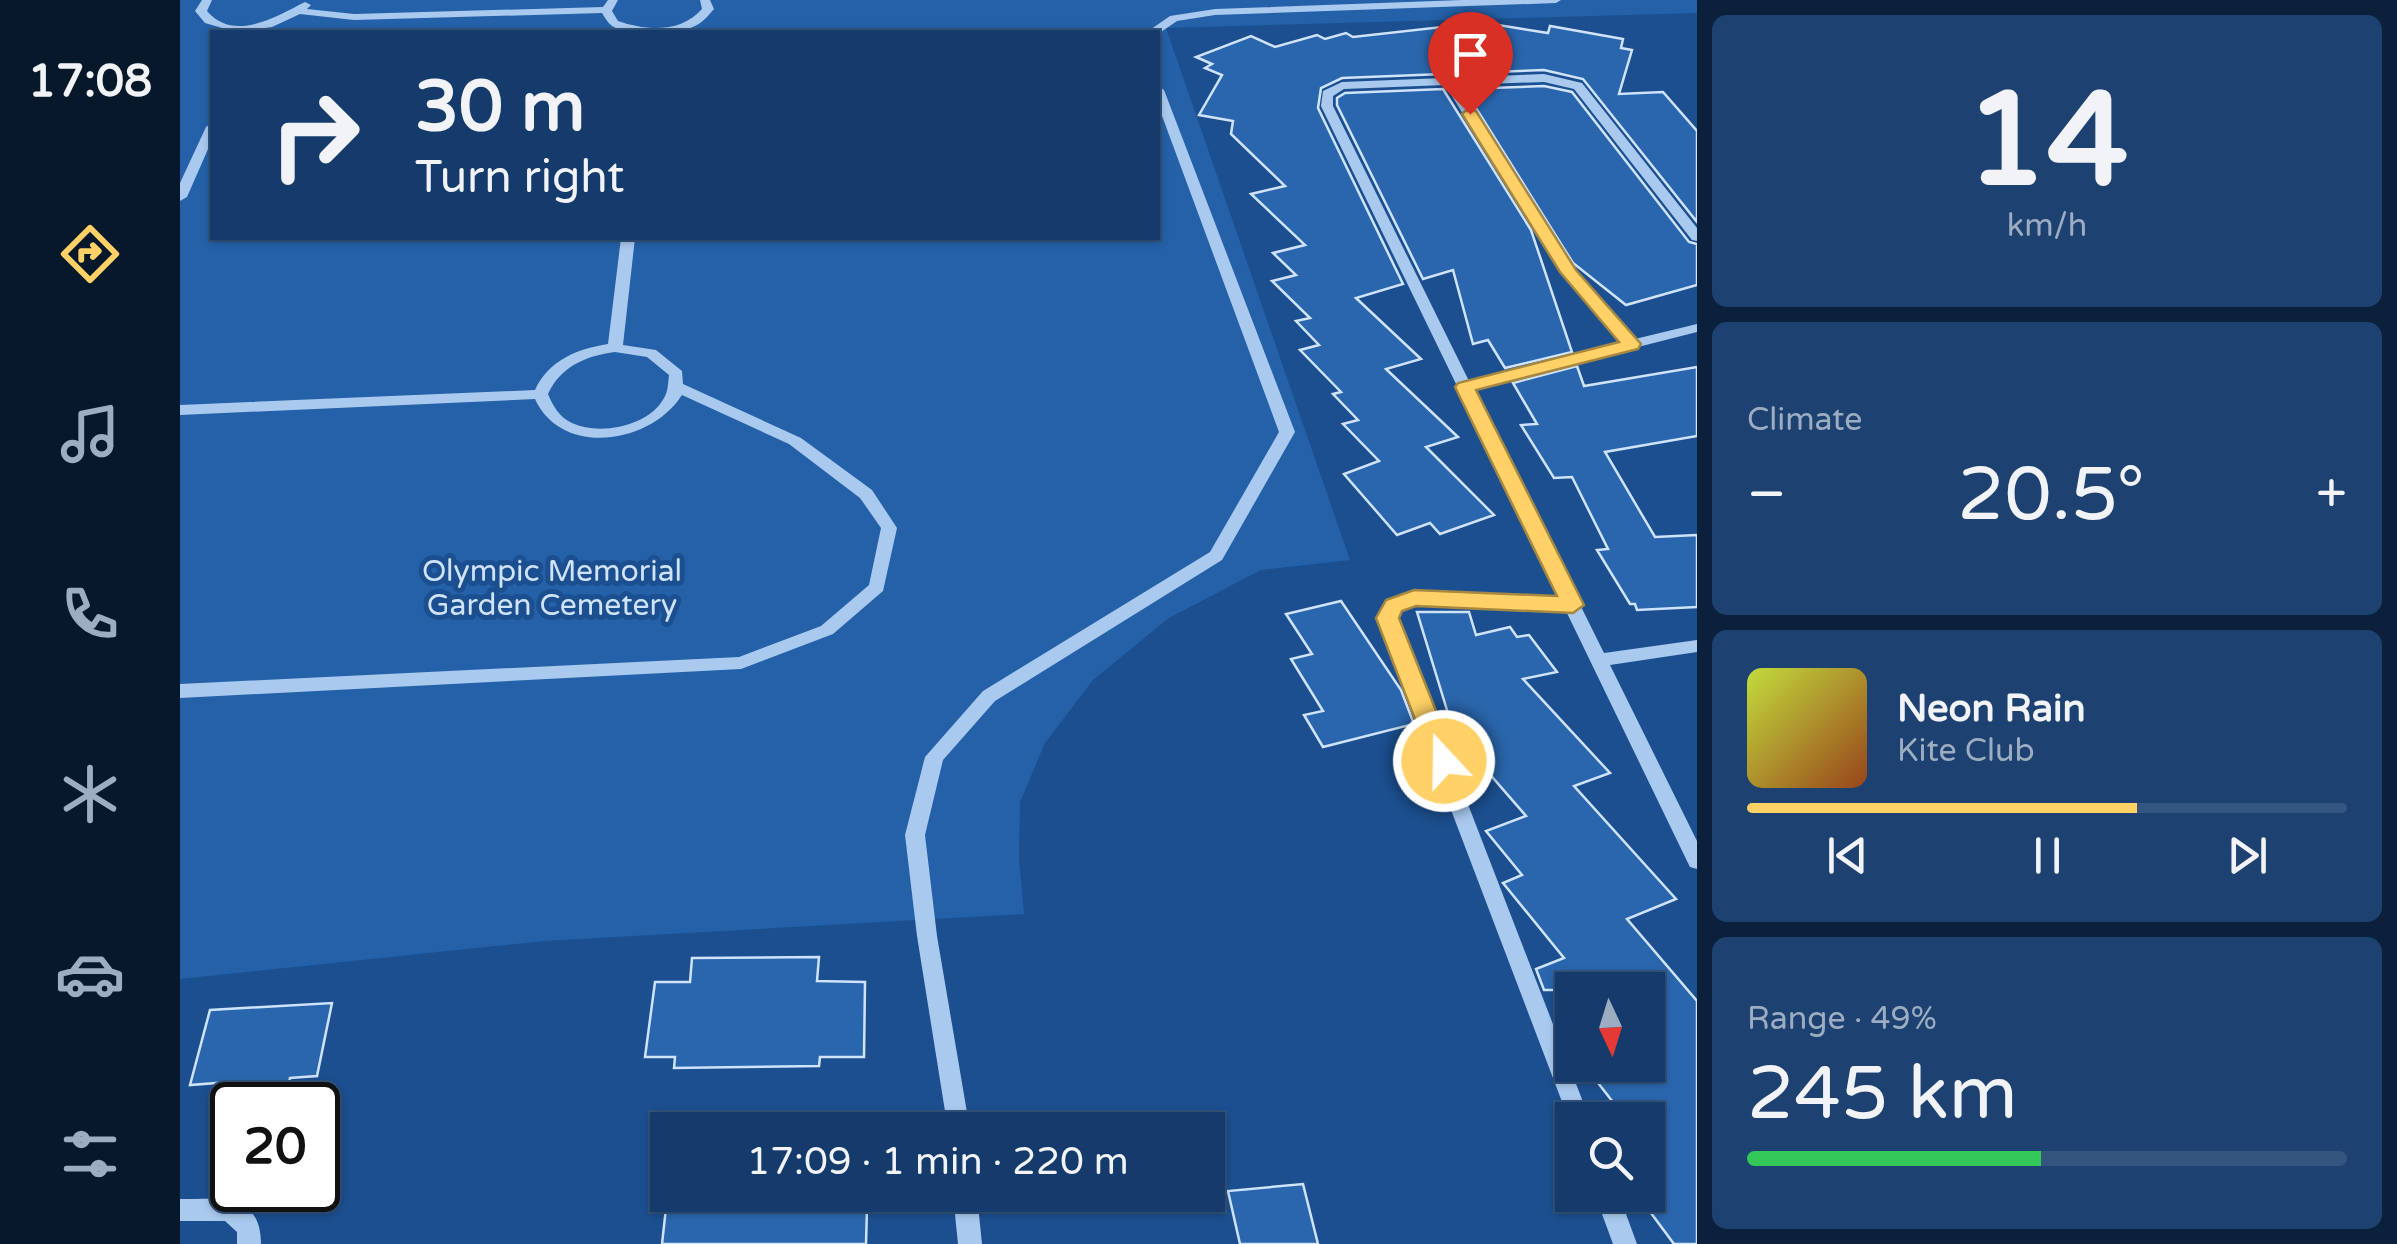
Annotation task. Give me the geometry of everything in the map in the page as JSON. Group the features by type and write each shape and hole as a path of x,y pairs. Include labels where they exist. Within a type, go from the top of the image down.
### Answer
{"street":[{"path":"208,0 200,11 207,20 249,30 278,22 303,6 354,17 610,5 614,24 643,30"},
{"path":"660,30 697,20 708,9 705,0"},
{"path":"1156,30 1174,18 1216,12 1556,0"},
{"path":"1697,238 1578,86 1544,78 1342,86 1327,94 1327,106 1697,862"},
{"path":"1449,82 1569,272 1632,344"},
{"path":"956,1112 915,835 934,757 989,696 1216,556 1287,432 1160,95"},
{"path":"180,197 210,131"},
{"path":"615,348 628,240"},
{"path":"1465,387 1697,328"},
{"path":"615,348 651,353 667,362 677,374 679,388 663,412 627,429 605,432 565,426 542,406 540,394 554,369 570,360 615,348"},
{"path":"180,691 741,664 828,630 877,587 889,528 866,494 795,441 679,388"},
{"path":"180,410 540,394"},
{"path":"1572,1102 1387,618 1394,606 1414,598 1573,605"},
{"path":"1600,660 1697,646"},
{"path":"180,1210 230,1210 248,1228 249,1244"},
{"path":"967,1212 970,1244"},
{"path":"1613,1212 1625,1244"}],"green space":[{"name":"Olympic Memorial Garden Cemetery","path":"180,0 1697,0 1697,13 1166,28 1350,560 1261,570 1169,618 1093,680 1045,743 1020,802 1024,914 544,941 180,979"}],"building":[{"path":"1498,25 1548,33 1550,26 1623,39 1621,48 1632,50 1619,94 1663,92 1697,131 1697,222 1583,79 1544,70 1342,78 1321,88 1318,108 1403,284 1356,298 1421,359 1386,369 1458,437 1426,447 1494,515 1440,534 1430,523 1397,535 1344,474 1379,461 1343,424 1358,420 1333,394 1341,392 1300,350 1319,345 1296,321 1310,318 1272,281 1296,275 1273,253 1305,245 1251,194 1285,186 1231,134 1233,121 1199,115 1222,75 1205,68 1212,64 1196,57 1251,36 1275,47 1317,35 1325,39 1346,33 1353,37 1451,26 1486,56"},
{"path":"1544,86 1572,92 1689,242 1697,244 1697,285 1626,305 1573,263 1464,89"},
{"path":"1443,89 1531,230 1572,352 1505,368 1488,340 1473,344 1453,270 1423,279 1337,105 1337,98 1345,93"},
{"path":"1577,366 1584,386 1697,367 1697,436 1605,452 1655,537 1697,535 1697,607 1637,610 1635,604 1630,604 1597,550 1608,549 1572,477 1554,478 1521,425 1537,424 1513,383"},
{"path":"1341,601 1401,690 1414,724 1323,747 1304,715 1323,711 1291,659 1312,654 1286,614"},
{"path":"1417,612 1469,612 1476,635 1510,627 1517,637 1529,635 1557,672 1523,679 1610,773 1574,786 1676,899 1627,919 1697,1001 1697,1244 1674,1244 1650,1212 1665,1212 1665,1102 1613,1102 1597,1082 1665,1082 1665,972 1555,972 1555,990 1544,990 1536,969 1564,958 1503,883 1522,875 1486,831 1526,816 1454,733"},
{"path":"819,957 817,981 865,982 864,1057 820,1057 819,1066 674,1068 675,1057 645,1057 655,982 690,982 692,958"},
{"path":"332,1003 317,1076 290,1078 289,1082 190,1085 210,1010"},
{"path":"1303,1184 1318,1244 1240,1244 1228,1191"},
{"path":"666,1212 867,1212 866,1244 662,1244"}],"route":[{"path":"1444,761 1387,618 1394,606 1414,598 1573,605 1465,387 1632,344 1569,272 1470,114"}]}
